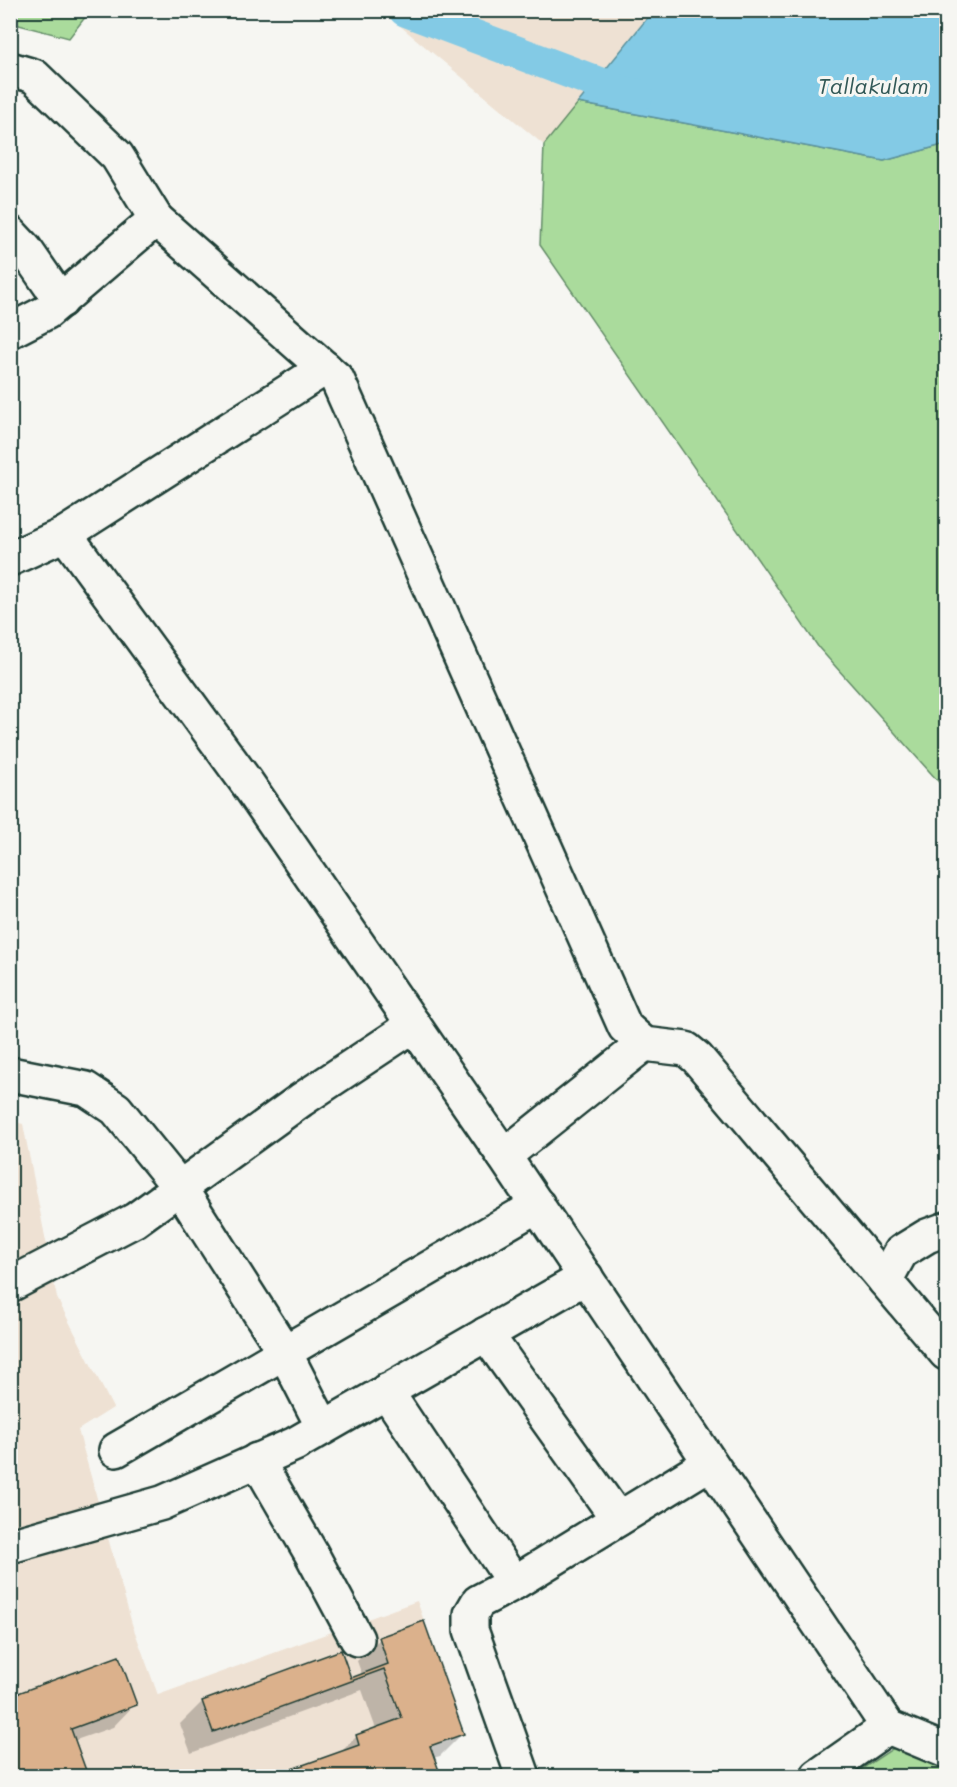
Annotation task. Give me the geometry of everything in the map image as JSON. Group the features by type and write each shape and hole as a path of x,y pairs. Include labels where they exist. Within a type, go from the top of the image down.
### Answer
{"street":[{"path":"10,69 34,75 117,156 156,219 338,379 625,1027 644,1044 686,1049 697,1058 946,1353"},
{"path":"10,331 47,312 156,219"},
{"path":"10,233 25,249 61,301"},
{"path":"10,559 65,534 325,368"},
{"path":"65,534 247,783 414,1025 538,1205 888,1727 946,1751"},
{"path":"10,1285 135,1220 301,1100 414,1025"},
{"path":"504,1156 644,1044"},
{"path":"10,1074 86,1089 116,1108 180,1188 284,1351 323,1427"},
{"path":"116,1450 538,1205"},
{"path":"885,1281 901,1252 927,1236 946,1229"},
{"path":"10,1546 162,1503 295,1444 586,1277"},
{"path":"486,1335 618,1519"},
{"path":"386,1391 514,1583"},
{"path":"258,1460 357,1640"},
{"path":"522,1776 471,1630 471,1614 478,1602 514,1583 710,1463"},
{"path":"818,1776 888,1727"}],"shaded area":[{"path":"382,11 654,11 544,145"},
{"path":"11,1121 23,1124 57,1298 113,1408 78,1430 132,1624 158,1695 417,1601 464,1734 431,1746 441,1776 11,1776"}],"green space":[{"path":"11,10 90,11 69,38 11,23"},
{"path":"578,103 884,161 946,144 946,790 819,648 540,245 544,145"},
{"path":"895,1747 946,1770 946,1776 851,1776"}],"water":[{"name":"Tallakulam","path":"654,10 946,11 946,144 884,161 578,103"}],"building":[{"path":"424,1621 464,1734 430,1746 441,1776 272,1776 359,1745 356,1735 402,1718 384,1669 213,1732 202,1701 341,1650 351,1678 388,1664 379,1637"},
{"path":"119,1656 137,1705 71,1729 88,1776 15,1776 10,1764 10,1696"}],"waterway":[{"path":"405,10 625,93 637,95"}]}
